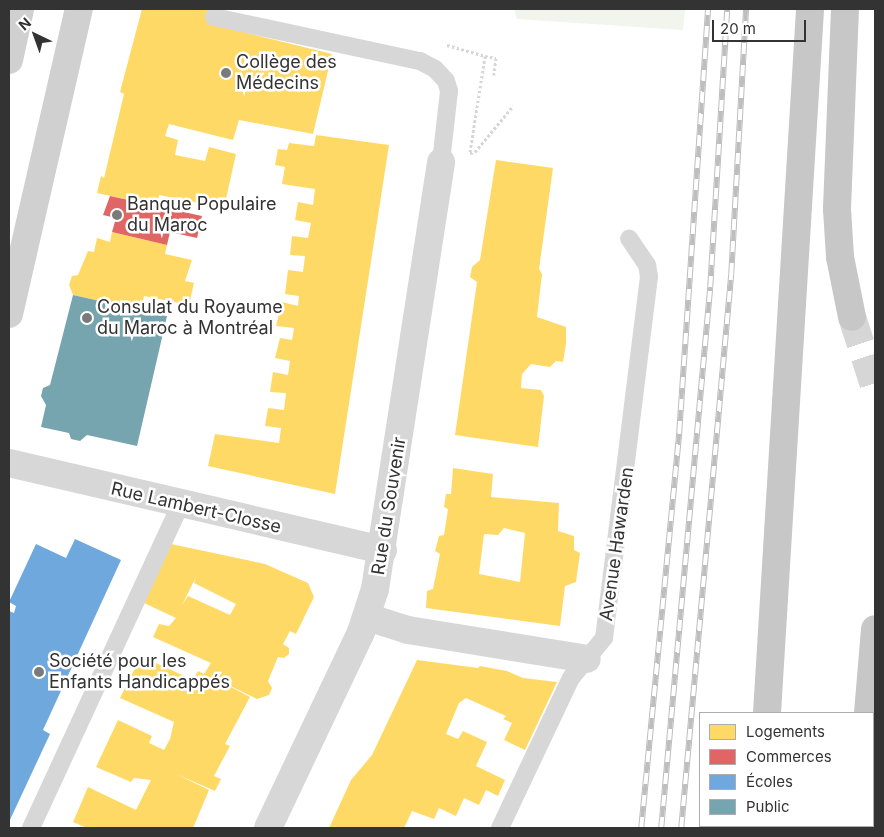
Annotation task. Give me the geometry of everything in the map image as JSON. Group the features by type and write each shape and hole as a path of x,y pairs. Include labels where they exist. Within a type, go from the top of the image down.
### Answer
{"highway":[{"path":"767,712 810,9"},
{"path":"846,9 837,217 842,272 852,317"},
{"path":"868,712 875,629"}],"main road":[{"path":"9,60 20,9"},
{"path":"9,314 79,9"}],"street":[{"name":"Rue du Souvenir","path":"268,828 367,616 383,550 441,162"},
{"name":"Rue Lambert-Closse","path":"9,463 383,550"},
{"path":"367,616 408,630 587,659"}],"lane":[{"path":"214,17 420,61 435,69 446,81 449,91 441,162"},
{"name":"Avenue Hawarden","path":"500,828 571,678 604,638 649,277 647,265 629,238"},
{"path":"31,828 180,503"}],"path":[{"path":"469,160 485,56 496,58 494,74"},
{"path":"470,153 475,152 513,106"}],"shaded area":[{"path":"514,9 685,9 683,30 517,19"}],"building: Logements":[{"name":"Collège des Médecins","path":"142,9 216,9 211,24 332,54 313,134 239,120 233,140 169,124 165,136 178,140 175,155 205,161 209,147 236,154 224,208 159,195 157,206 97,193 101,176 104,178 124,94 120,92"},
{"path":"316,135 389,145 335,494 208,466 215,434 279,443 281,428 265,426 268,408 284,410 286,393 270,392 273,372 288,375 290,361 275,358 280,338 292,340 294,328 276,326 282,302 298,306 299,296 285,294 288,270 303,272 305,256 290,255 292,236 308,238 311,223 295,220 298,202 313,205 315,189 282,184 285,167 275,165 278,149 287,150 289,143 314,146"},
{"path":"496,160 553,168 539,269 542,274 537,317 566,327 566,344 563,362 556,361 550,367 531,364 522,374 521,388 541,390 544,396 538,447 455,435 477,282 470,277 472,267 480,260"},
{"path":"112,232 167,245 165,254 192,260 185,281 194,283 189,305 144,296 141,310 73,295 69,285 72,276 78,275 88,251 94,252 97,238 110,242"},
{"path":"453,468 493,474 491,497 559,503 558,531 574,536 574,550 580,553 576,582 565,586 560,626 426,608 427,591 433,589 440,554 435,551 439,536 444,535 448,509 444,507 446,494 451,494","holes":["504,528 525,533 520,582 479,574 484,534 498,535"]},
{"path":"171,544 265,564 308,583 314,597 296,634 290,631 283,644 289,648 289,654 284,658 278,657 268,681 272,688 269,695 257,699 208,675 250,697 225,744 230,746 214,776 221,779 215,791 176,774 209,790 193,828 87,828 73,822 88,787 136,810 151,780 134,778 131,782 96,767 118,720 152,736 149,743 164,750 170,739 174,722 120,698 141,656 193,680 198,671 204,674 211,663 153,637 159,624 169,626 176,618 142,602","holes":["196,577 194,583 236,604 230,615 188,596 182,605"]},
{"path":"417,660 478,668 480,666 507,671 523,678 557,682 525,750 504,740 512,723 503,719 506,716 466,698 459,703 446,734 458,739 463,731 487,742 476,766 505,780 498,796 486,790 479,805 464,798 456,816 439,808 434,819 412,811 404,828 329,828 351,780 372,755"}],"building: Commerces":[{"path":"110,196 202,216 197,238 170,232 167,245 112,232 116,218 103,215"}],"building: Écoles":[{"name":"Société pour les Enfants Handicappés","path":"75,539 121,560 43,730 50,734 9,822 9,611 14,613 16,606 9,602 36,544 66,558"}],"building: Public":[{"path":"73,295 167,316 137,446 87,435 80,441 71,439 69,433 41,427 46,405 41,396 43,388 50,385"}],"tunnel":[{"path":"852,317 875,388"}],"railway":[{"path":"641,828 679,432 708,9"},
{"path":"661,828 710,287 727,9"},
{"path":"681,828 731,274 746,9"}],"place":[{"name":"Collège des Médecins","path":"226,73"},
{"name":"Banque Populaire du Maroc","path":"117,215"},
{"name":"Consulat du Royaume du Maroc à Montréal","path":"87,318"},
{"name":"Société pour les Enfants Handicappés","path":"39,672"}]}
